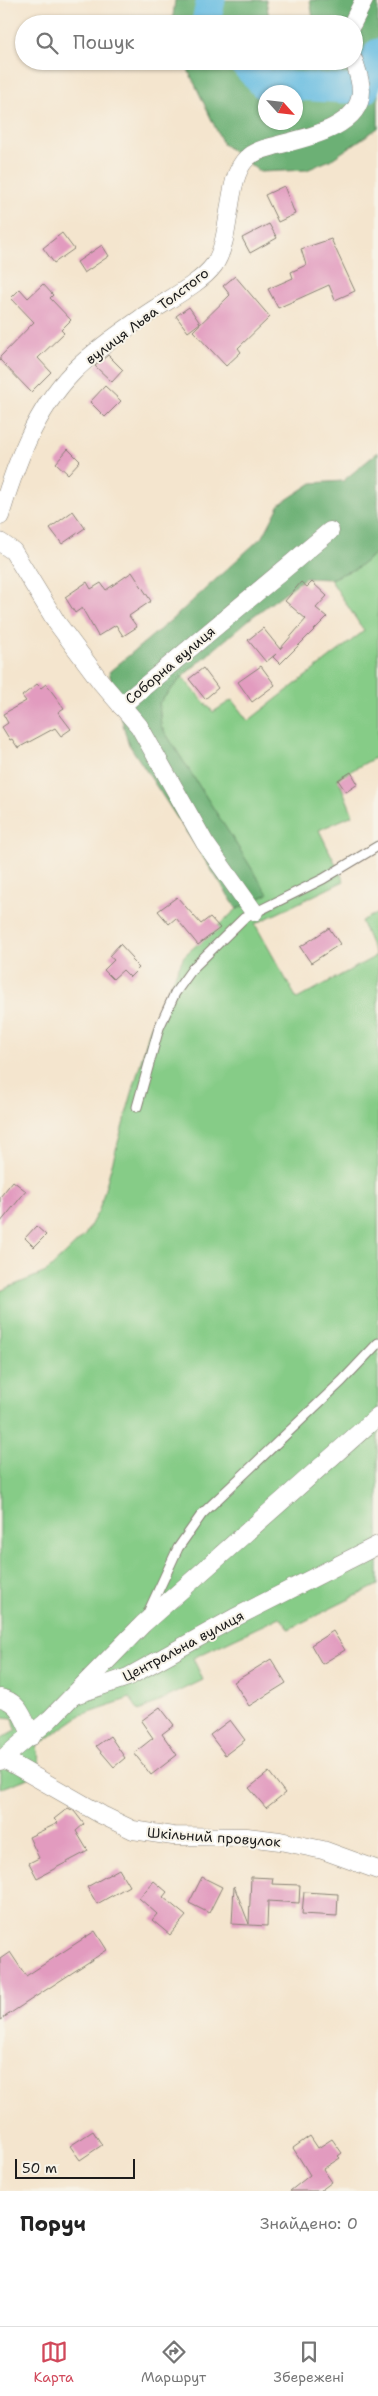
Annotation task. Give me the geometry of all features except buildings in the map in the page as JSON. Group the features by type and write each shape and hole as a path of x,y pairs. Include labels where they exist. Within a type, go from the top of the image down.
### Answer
{"street":[{"path":"356,15 364,0"},
{"name":"вулиця Льва Толстого","path":"0,516 11,481 27,442 46,407 66,380 104,345 206,274 221,251 236,178 243,162 255,152 323,132 343,122 359,100 360,83 356,70"},
{"name":"Соборна вулиця","path":"0,542 12,551 57,623 121,706 330,531"},
{"path":"121,706 142,732 205,843 254,912"},
{"path":"75,1695 143,1624 378,1416"},
{"name":"Центральна вулиця","path":"2,1760 32,1736 75,1695 136,1673 234,1618 378,1544"},
{"path":"0,1698 10,1701 18,1708 32,1736"},
{"name":"Шкільний провулок","path":"2,1760 133,1830 173,1836 247,1837 280,1841 322,1850 378,1870"}],"lane":[{"path":"137,1106 152,1047 175,993 193,968 237,924 254,912 323,880 378,846"},
{"path":"143,1624 178,1548 202,1514 342,1381 378,1344"}],"green space":[{"path":"175,0 266,0 268,15 173,15"},
{"path":"310,0 378,0 378,128 332,159 307,170 260,172 223,144 188,70 363,70 363,15 312,15"},
{"path":"378,452 378,551 357,568 330,579 305,578 252,617 182,677 159,703 161,726 268,894 237,909 128,743 109,672 177,615 264,535 280,504 312,483 343,481"},
{"path":"378,551 378,756 338,778 353,815 319,830 344,881 255,924 297,999 376,956 361,921 378,913 378,1585 289,1629 280,1617 193,1658 203,1680 139,1711 130,1698 81,1715 37,1746 41,1773 0,1789 0,1739 16,1730 13,1718 0,1717 0,1291 46,1272 85,1235 99,1210 150,1029 184,956 237,909 267,894 161,726 159,703 182,677 213,712 232,700 248,721 364,631 330,579 357,568"}],"waterway":[{"path":"208,15 211,0"},
{"path":"250,70 263,84 364,90 378,53"}]}
